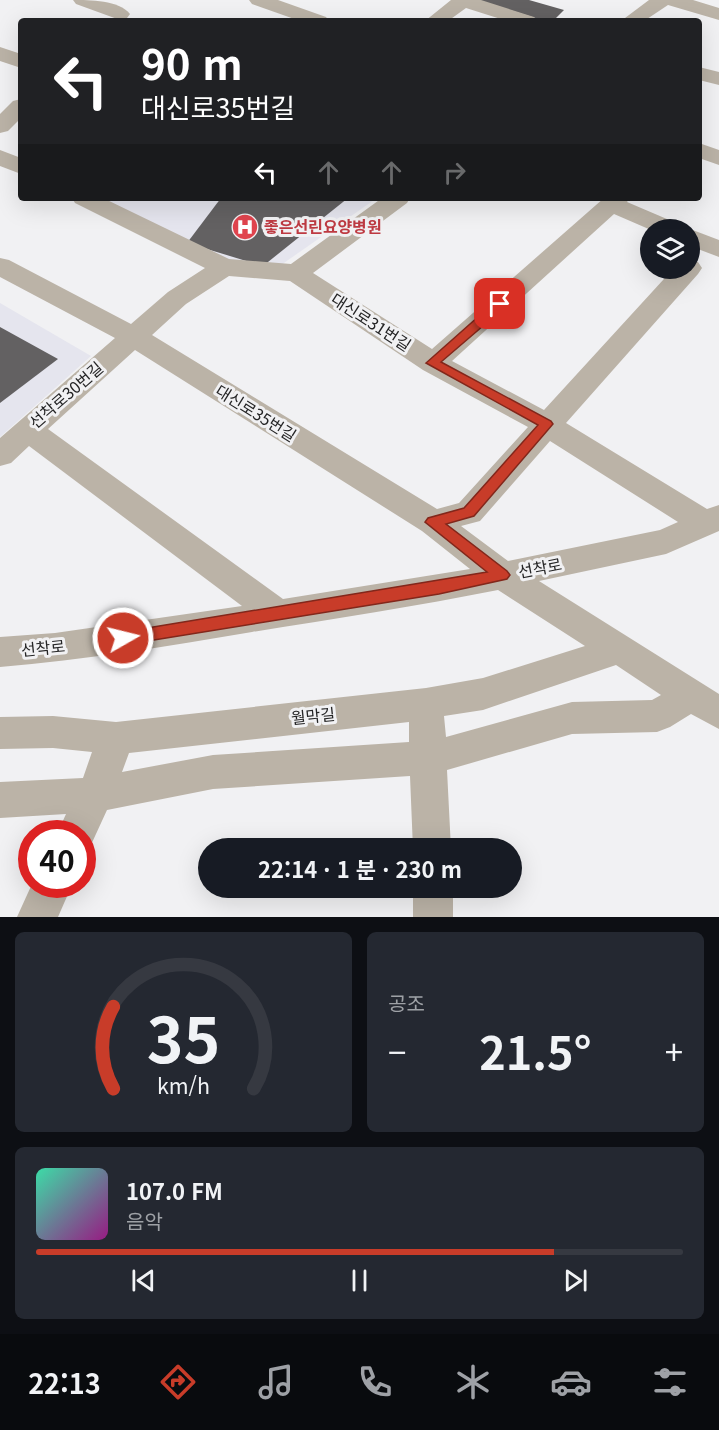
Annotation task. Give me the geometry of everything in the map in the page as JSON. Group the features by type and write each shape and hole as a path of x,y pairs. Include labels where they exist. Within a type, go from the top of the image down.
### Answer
{"street":[{"path":"83,0 117,18 136,0"},
{"path":"439,18 464,0 518,18"},
{"path":"636,18 663,0"},
{"path":"672,0 719,14"},
{"path":"271,2 311,18"},
{"path":"0,53 18,61"},
{"path":"702,74 719,79"},
{"path":"0,126 18,109"},
{"path":"702,151 719,158"},
{"path":"0,157 18,166"},
{"name":"대신로31번길","path":"90,201 224,267 296,273 433,363 546,424 712,521"},
{"path":"296,273 394,201"},
{"path":"433,363 614,201 650,219"},
{"name":"대신로35번길","path":"0,266 133,336 433,522 502,575 704,705"},
{"name":"선착로30번길","path":"0,455 177,298 224,267"},
{"path":"433,522 469,512 679,279"},
{"path":"27,429 278,614"},
{"name":"선착로","path":"0,652 55,648 278,614 502,575 666,541 712,521"},
{"name":"월막길","path":"0,733 54,732 116,738 426,704 483,694 618,650"},
{"path":"426,704 432,838"},
{"path":"0,800 95,795 213,772 429,758 572,718 657,716 704,705"},
{"path":"83,820 95,795 116,738"},
{"path":"37,917 46,898"},
{"path":"433,898 434,917"}],"shaded area":[{"name":"좋은선린요양병원","path":"107,201 373,201 281,265 248,268 208,255"},
{"path":"0,303 91,356 0,437"}],"building":[{"path":"477,0 529,0 564,10 556,18 535,18"},
{"path":"219,201 344,201 263,266 187,243"},
{"path":"0,327 58,359 0,403"}],"place":[{"name":"좋은선린요양병원","path":"245,227"}],"route":[{"path":"123,638 439,588 502,575 433,522 469,512 546,424 433,363 500,304"}]}
